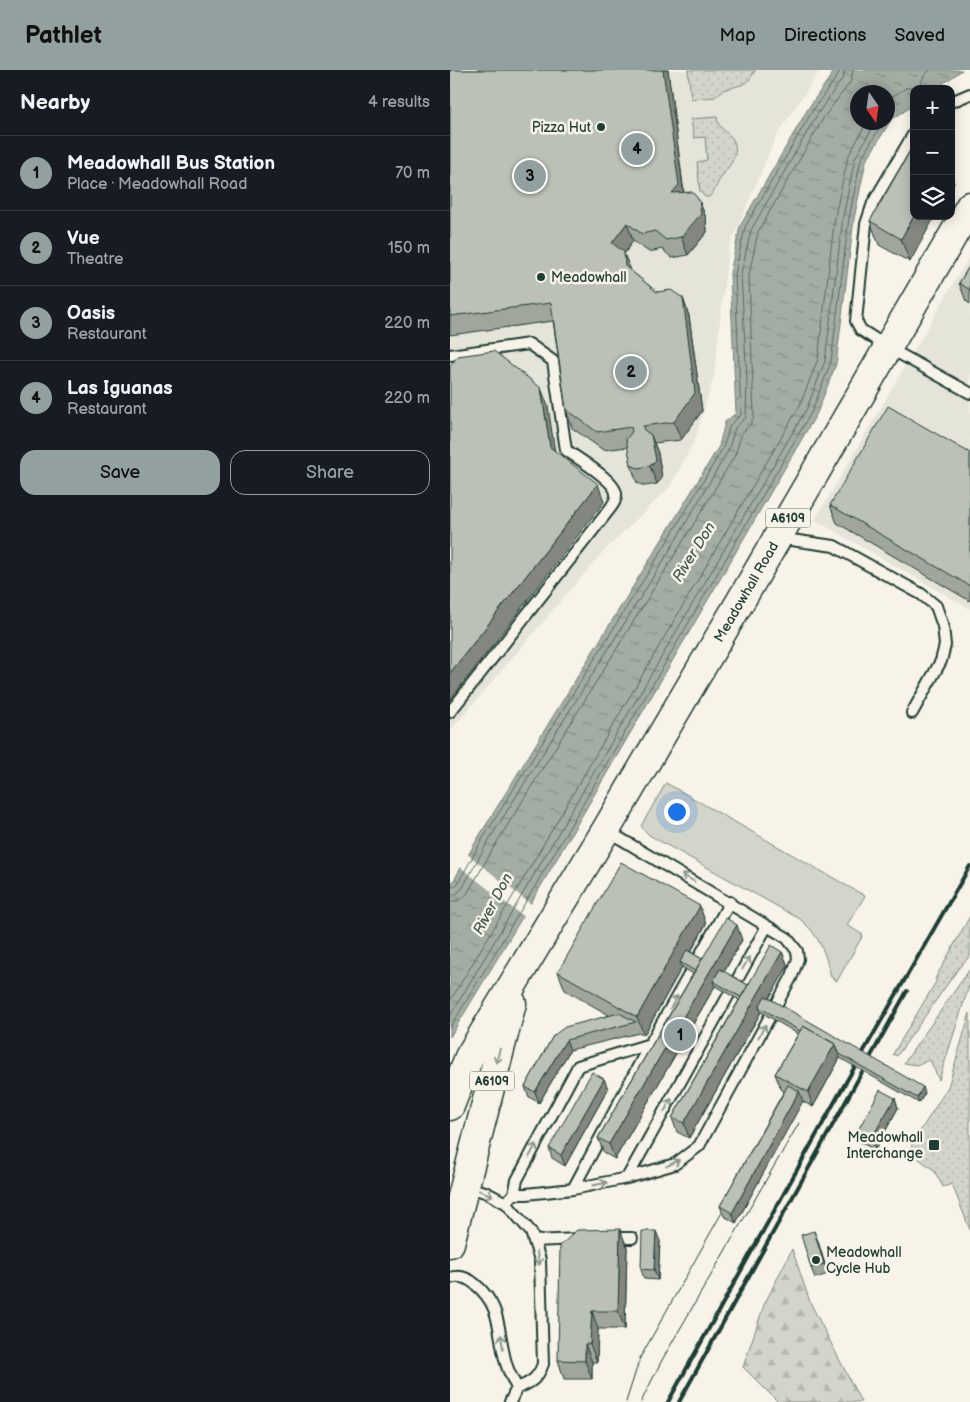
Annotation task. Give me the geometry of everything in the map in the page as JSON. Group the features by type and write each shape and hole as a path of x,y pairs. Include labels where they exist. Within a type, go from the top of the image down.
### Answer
{"main road":[{"name":"Meadowhall Road","path":"450,1106 469,1057 606,830 889,348 970,206"},
{"name":"Meadowhall Road","path":"450,1243 457,1191 519,975"}],"lane":[{"path":"955,100 970,94"},
{"path":"910,140 873,203 866,224 856,320 861,330 889,348 970,393"},
{"path":"450,355 530,344 553,361 566,450 612,483 617,496 605,515 450,712"},
{"path":"779,534 791,540 834,546 921,594 936,606 945,645 941,661 912,713"},
{"path":"514,1194 573,1189 627,1178 675,1164 700,1146 792,976 798,959 797,951 787,938 730,902 606,830"},
{"path":"573,1189 650,1044 730,902"},
{"path":"627,1178 768,926"},
{"path":"506,1203 514,1194 517,1180 578,1066 650,1044"},
{"path":"457,1191 485,1192 506,1203 531,1232 540,1260 542,1364 539,1374 533,1381 517,1388 510,1402"},
{"path":"534,1241 632,1238"},
{"path":"450,1278 454,1276 468,1278 485,1292 495,1309 506,1365 517,1388"}],"shaded area":[{"path":"450,70 820,70 776,137 728,250 714,376 695,440 669,488 601,554 450,731"},
{"path":"970,255 970,609 815,520"}],"green space":[{"path":"688,70 755,71 749,80 741,85 723,90 715,97 691,99"},
{"path":"717,117 721,127 732,138 736,150 732,161 713,193 709,197 705,197 700,191 697,162 707,160 705,137 694,138 691,119"},
{"path":"666,783 865,896 847,925 863,935 837,981 831,977 827,960 817,938 800,919 649,835 641,826"},
{"path":"970,916 970,956 958,969 897,1056 893,1054 937,980 935,979"},
{"path":"970,969 970,983 939,1080 930,1060 916,1065 904,1063"},
{"path":"970,1013 970,1230 952,1184 943,1187 934,1170 911,1153 912,1144 948,1087"},
{"path":"792,1249 810,1302 861,1402 778,1402 743,1367 764,1305"}],"water":[{"name":"River Don","path":"835,70 962,70 941,85 910,85 910,108 895,117 895,85 850,85 850,130 885,130 866,161 854,219 836,364 817,413 538,891 450,1037 450,887 478,838 719,446 725,422 736,413 730,273 740,226 809,107"}],"pier":[{"path":"466,853 532,905 525,918 459,866"}],"building":[{"name":"Meadowhall","path":"450,70 663,70 679,185 672,193 692,192 699,200 701,214 681,237 666,240 655,231 642,234 627,223 612,243 624,252 625,266 657,292 671,290 683,298 695,393 674,422 643,426 644,430 651,435 656,460 650,466 638,468 631,465 626,439 632,432 631,427 597,432 566,409 551,303 450,316"},
{"path":"910,151 910,220 912,220 901,239 870,221"},
{"path":"970,265 970,290 959,283"},
{"path":"494,351 541,388 550,447 598,484 450,673 450,366 458,356"},
{"path":"888,406 970,453 970,586 830,505"},
{"path":"621,862 700,906 637,1017 558,972"},
{"path":"726,918 737,925 609,1144 598,1138"},
{"path":"771,945 782,952 684,1123 672,1118"},
{"path":"687,950 702,959 695,971 680,962"},
{"path":"720,969 748,985 741,997 713,981"},
{"path":"765,996 923,1087 917,1098 838,1053 835,1044 803,1026 800,1031 759,1007"},
{"path":"619,1013 636,1022 566,1040 535,1092 525,1087 553,1036 565,1027"},
{"path":"803,1026 835,1044 808,1092 775,1074"},
{"path":"592,1072 604,1079 561,1155 549,1148"},
{"path":"788,1085 799,1091 732,1213 720,1206"},
{"path":"880,1090 895,1098 871,1139 857,1132"},
{"path":"620,1229 618,1311 592,1311 590,1344 585,1344 585,1361 558,1360 560,1246 577,1230"},
{"path":"642,1231 656,1231 654,1270 641,1269"},
{"name":"Meadowhall Cycle Hub","path":"814,1231 824,1264 811,1268 801,1235"}],"tram line":[{"path":"641,1402 662,1360 799,1123"},
{"path":"626,1402 640,1358 729,1200"}],"railway":[{"path":"668,1402 838,1096 970,866"},
{"path":"679,1402 907,991"}],"place":[{"name":"Pizza Hut","path":"601,127"},
{"name":"Las Iguanas","path":"637,149"},
{"name":"Oasis","path":"530,176"},
{"name":"Meadowhall","path":"541,277"},
{"name":"Vue","path":"631,372"},
{"name":"Meadowhall Bus Station","path":"680,1035"},
{"name":"Meadowhall Interchange","path":"934,1145"},
{"name":"Meadowhall Cycle Hub","path":"816,1260"}]}
